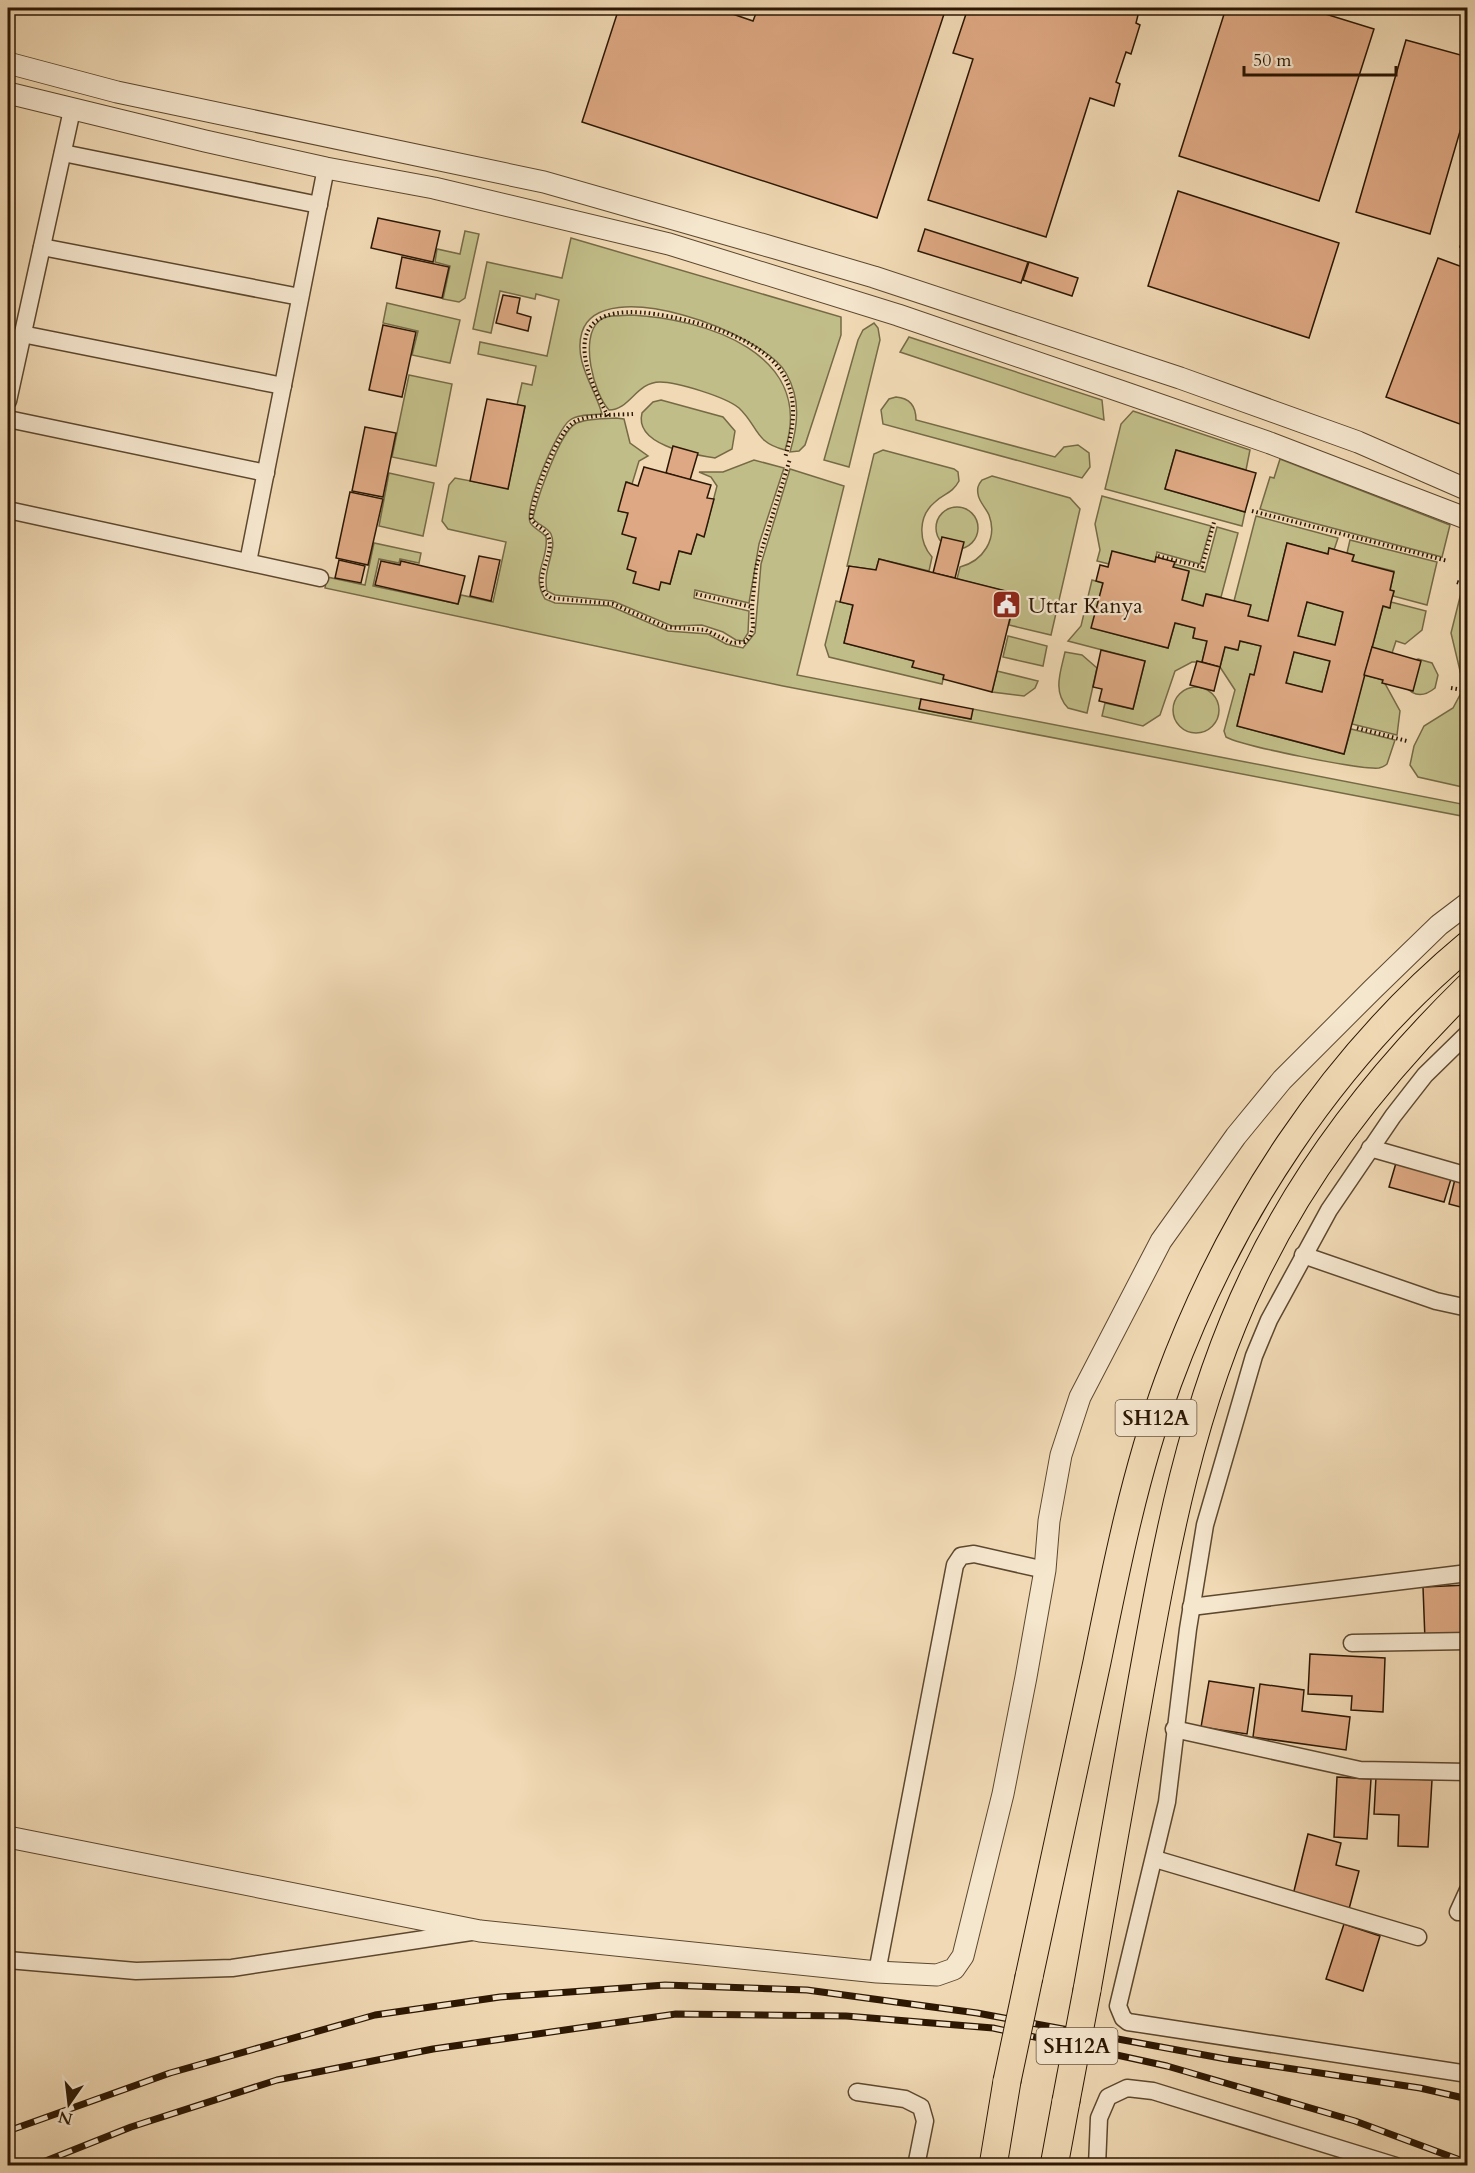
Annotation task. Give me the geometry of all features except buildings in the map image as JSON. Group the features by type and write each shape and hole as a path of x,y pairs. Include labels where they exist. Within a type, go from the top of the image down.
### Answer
{"main road":[{"name":"SH12A","path":"993,2166 1007,2080 1142,1459 1183,1344 1237,1228 1331,1087 1410,997 1467,945"},
{"name":"SH12A","path":"1054,2166 1164,1558 1188,1452 1220,1357 1252,1279 1306,1180 1366,1096 1467,987"}],"street":[{"path":"8,63 117,92 544,182 863,274 1180,378 1358,442 1467,490"},
{"path":"8,93 72,110 326,168 434,188 669,244 898,315 1270,443 1467,519"},
{"path":"8,401 72,110"},
{"path":"63,153 319,205"},
{"path":"248,562 326,168"},
{"path":"42,247 300,297"},
{"path":"1007,353 1017,324"},
{"path":"22,334 283,386"},
{"path":"8,418 266,473"},
{"path":"8,510 320,578"},
{"path":"8,1838 480,1931 877,1972 937,1975 954,1969 963,1956 1003,1794 1045,1570 1049,1521 1069,1427 1080,1397 1176,1218 1282,1080 1402,959 1467,903"},
{"path":"1467,1033 1425,1075 1371,1148 1303,1255 1265,1329 1239,1400 1205,1525 1174,1729 1167,1802 1155,1859 1118,2000 1118,2007 1123,2018 1128,2022 1467,2074"},
{"path":"1371,1148 1467,1176"},
{"path":"1303,1255 1436,1301 1467,1308"},
{"path":"877,1972 955,1565 961,1556 974,1554 1045,1570"},
{"path":"1191,1607 1467,1573"},
{"path":"1352,1643 1467,1641"},
{"path":"1174,1729 1360,1770 1467,1772"},
{"path":"1155,1859 1418,1937"},
{"path":"1458,1912 1467,1890"},
{"path":"8,1960 136,1971 232,1968 480,1931"},
{"path":"1097,2166 1099,2118 1108,2097 1127,2088 1153,2091 1396,2166"},
{"path":"857,2092 906,2099 921,2107 925,2121 916,2166"}],"path":[{"path":"608,416 590,381 585,355 585,338 594,322 602,315 635,311 686,320 751,345 774,363 783,374 793,402 794,418 788,458 758,560 752,607 753,627 750,638 739,644 706,630 678,629 653,623 613,604 551,598 545,593 543,569 550,542 545,531 535,525 531,518 540,483 570,425 579,420 633,414"},
{"path":"1252,511 1448,561"},
{"path":"1158,556 1203,567 1214,522"},
{"path":"1457,582 1467,586"},
{"path":"696,594 752,607"},
{"path":"1451,688 1467,691"},
{"path":"1357,728 1407,741"}],"shaded area":[{"path":"465,231 479,234 465,298 459,302 443,299 450,266 435,262 437,249 460,254"},
{"path":"571,238 841,317 841,335 805,445 799,451 790,452 795,432 796,402 786,373 772,357 748,341 683,315 649,308 619,307 595,315 582,332 580,353 602,414 577,417 564,426 543,469 529,514 531,524 546,537 539,582 545,599 555,603 610,606 668,631 708,634 726,644 743,648 755,633 761,564 790,469 844,486 797,675 921,699 919,709 970,719 973,709 1467,805 1467,817 783,686 325,588 327,577 365,585 374,543 421,553 419,563 400,559 399,563 379,559 373,586 458,604 461,595 493,602 506,542 448,529 442,521 449,485 455,478 508,488 525,407 517,405 522,383 532,385 536,366 478,354 480,342 547,356 559,300 536,294 535,299 500,291 491,333 473,329 487,262 562,278"},
{"path":"387,303 460,320 450,363 412,355 418,331 383,323"},
{"path":"631,315 691,324 721,334 748,348 770,366 785,389 790,417 785,450 775,447 762,438 745,415 733,404 713,395 678,385 652,383 645,386 622,406 609,410 598,392 594,379 589,352 590,340 593,329 602,319 610,316"},
{"path":"874,323 878,328 880,340 849,467 824,460 858,340 863,330"},
{"path":"909,337 1102,400 1104,420 900,352"},
{"path":"409,375 452,384 436,466 392,457"},
{"path":"896,397 905,399 911,404 916,420 1055,457 1064,447 1078,445 1089,453 1090,467 1082,478 883,424 881,410 889,399"},
{"path":"661,400 723,417 735,431 732,449 715,458 692,454 655,440 642,424 642,413 653,402"},
{"path":"1133,411 1250,450 1246,470 1176,450 1165,489 1245,512 1242,526 1105,489 1121,424"},
{"path":"616,418 624,419 630,443 648,456 639,461 632,484 627,482 619,511 628,513 623,534 636,538 636,572 670,584 679,551 691,554 697,534 704,536 717,486 711,477 699,472 723,472 754,460 784,468 759,544 749,603 695,590 694,598 749,611 748,633 743,641 702,625 672,626 613,601 555,595 547,591 546,575 553,540 549,531 533,518 550,468 562,440 575,424"},
{"path":"883,450 958,472 959,481 956,485 938,499 925,514 922,536 927,551 932,557 929,571 879,559 876,570 847,566 874,454"},
{"path":"1280,459 1450,525 1442,557 1260,509 1270,477 1274,478"},
{"path":"389,473 434,483 423,536 379,526"},
{"path":"992,476 1070,498 1080,509 1051,635 1009,625 1012,610 1001,607 1005,591 957,579 960,567 976,560 990,540 992,532 989,515 980,500 978,490 982,480"},
{"path":"1102,496 1211,526 1200,564 1157,552 1155,562 1112,552 1109,564 1097,561 1100,550 1095,524"},
{"path":"957,507 971,514 978,528 971,542 957,549 943,542 936,528 943,514"},
{"path":"1256,516 1338,538 1334,550 1329,548 1328,554 1287,543 1268,621 1248,616 1250,605 1234,601"},
{"path":"1217,527 1238,533 1221,597 1207,594 1203,606 1182,600 1189,572 1173,567 1174,564 1205,572"},
{"path":"1350,540 1437,562 1427,605 1393,596 1394,591 1390,590 1394,571 1352,561 1354,555 1347,553"},
{"path":"1467,569 1467,788 1418,777 1410,765 1414,746 1424,726 1453,708 1462,691 1462,679 1451,633"},
{"path":"1092,580 1103,583 1092,628 1168,648 1175,623 1195,628 1193,638 1207,641 1202,662 1192,662 1175,671 1160,715 1143,726 1102,716 1105,703 1133,709 1145,661 1068,641 1081,626"},
{"path":"836,601 853,605 844,643 914,661 912,667 944,675 942,684 829,657 825,645"},
{"path":"1307,602 1343,612 1335,645 1298,636"},
{"path":"1391,602 1426,611 1422,630 1405,644 1396,641 1392,653 1372,648 1383,606 1389,608"},
{"path":"1008,636 1047,646 1043,666 1003,657"},
{"path":"1240,641 1261,646 1254,675 1250,675 1237,726 1344,754 1351,729 1395,740 1387,764 1379,768 1368,768 1254,746 1226,737 1224,731 1235,690 1220,667 1225,647 1237,650"},
{"path":"1065,652 1082,655 1097,668 1087,713 1068,708 1060,695 1059,681"},
{"path":"1294,652 1330,661 1322,692 1286,683"},
{"path":"1418,659 1432,663 1438,675 1435,688 1419,695 1405,686 1412,661"},
{"path":"997,671 1038,681 1035,688 1024,696 992,692"},
{"path":"1364,675 1383,680 1400,711 1397,735 1352,724"},
{"path":"1196,687 1212,694 1219,710 1212,726 1196,733 1180,726 1173,710 1180,694"}],"railway":[{"path":"8,2131 170,2073 375,2015 500,1997 665,1985 807,1990 977,2013 1226,2059 1420,2088 1468,2099"},
{"path":"33,2166 131,2127 277,2080 433,2049 676,2014 846,2016 993,2028 1167,2066 1355,2121 1468,2163"}],"place":[{"name":"Uttar Kanya","path":"1007,605"}]}
